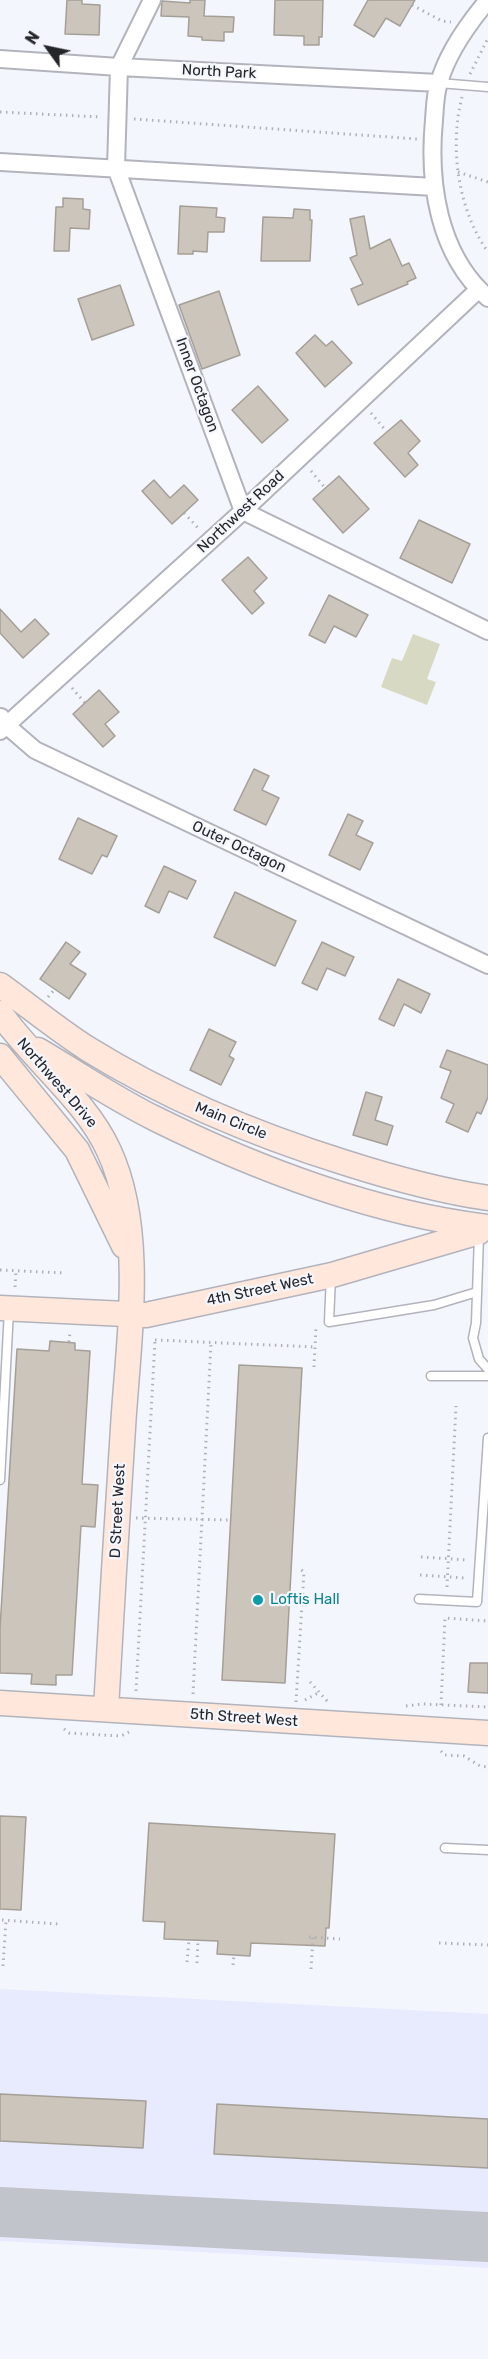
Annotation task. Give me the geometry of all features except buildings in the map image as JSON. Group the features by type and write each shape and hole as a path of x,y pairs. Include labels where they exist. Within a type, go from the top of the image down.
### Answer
{"street":[{"name":"Inner Octagon","path":"152,0 119,67 116,168 243,510"},
{"path":"483,294 460,263 439,219 434,187 432,140 439,83 451,55 469,24 488,0"},
{"name":"North Park","path":"0,59 439,83"},
{"path":"0,162 434,187"},
{"name":"Northwest Road","path":"2,724 243,510 360,401 483,294"},
{"path":"243,510 488,631"},
{"name":"Outer Octagon","path":"2,724 35,750 488,965"},
{"name":"Main Circle","path":"0,985 87,1049 168,1094 219,1118 312,1153 391,1177 446,1191 487,1196"},
{"name":"Northwest Drive","path":"0,1013 9,1033 94,1122 110,1152 126,1203 131,1236 130,1314"},
{"name":"Main Circle","path":"9,1033 154,1118 259,1166 368,1202 453,1224 482,1229"},
{"name":"Northwest Drive","path":"0,1056 77,1150 131,1260"},
{"path":"482,1229 487,1196"},
{"name":"4th Street West","path":"4,1309 146,1315 332,1275 482,1229"},
{"name":"D Street West","path":"106,1702 130,1314"},
{"name":"5th Street West","path":"0,1703 106,1702 488,1732"}],"lane":[{"path":"439,83 488,87"},
{"path":"482,1229 473,1338 479,1359 488,1369"},
{"path":"332,1275 328,1322 434,1305 477,1292"},
{"path":"0,1480 4,1309"},
{"path":"431,1376 488,1376"},
{"path":"419,1599 477,1602 488,1438"},
{"path":"445,1848 488,1850"}],"path":[{"path":"412,5 442,21 469,24"},
{"path":"488,38 466,85 458,121 458,172 467,212 488,252"},
{"path":"0,112 432,140"},
{"path":"458,172 488,182"},
{"path":"360,401 387,432"},
{"path":"300,458 325,488"},
{"path":"0,1270 65,1273"},
{"path":"314,1367 316,1317"},
{"path":"69,1342 70,1331"},
{"path":"128,1339 315,1347"},
{"path":"106,1702 136,1699 155,1340"},
{"path":"192,1702 211,1343"},
{"path":"447,1588 456,1406"},
{"path":"118,1517 231,1521"},
{"path":"421,1557 480,1560"},
{"path":"300,1569 304,1572 295,1705 320,1692"},
{"path":"420,1575 479,1578"},
{"path":"440,1730 445,1618 488,1621"},
{"path":"310,1682 330,1704"},
{"path":"399,1706 441,1704 488,1707"},
{"path":"3,1966 4,1921 58,1924"},
{"path":"0,1931 5,1932"},
{"path":"311,1969 311,1937 340,1939"},
{"path":"187,1962 189,1940"},
{"path":"196,1963 198,1940"},
{"path":"439,1943 488,1945"},
{"path":"312,1948 318,1948"},
{"path":"233,1965 234,1955"}],"shaded area":[{"path":"0,1989 488,2014 488,2268 0,2241"}],"green space":[{"path":"413,634 440,644 427,679 436,682 427,705 381,687 392,658 402,661"}],"taxiway":[{"path":"0,2212 488,2237"}],"place":[{"name":"Loftis Hall","path":"258,1600"}]}
